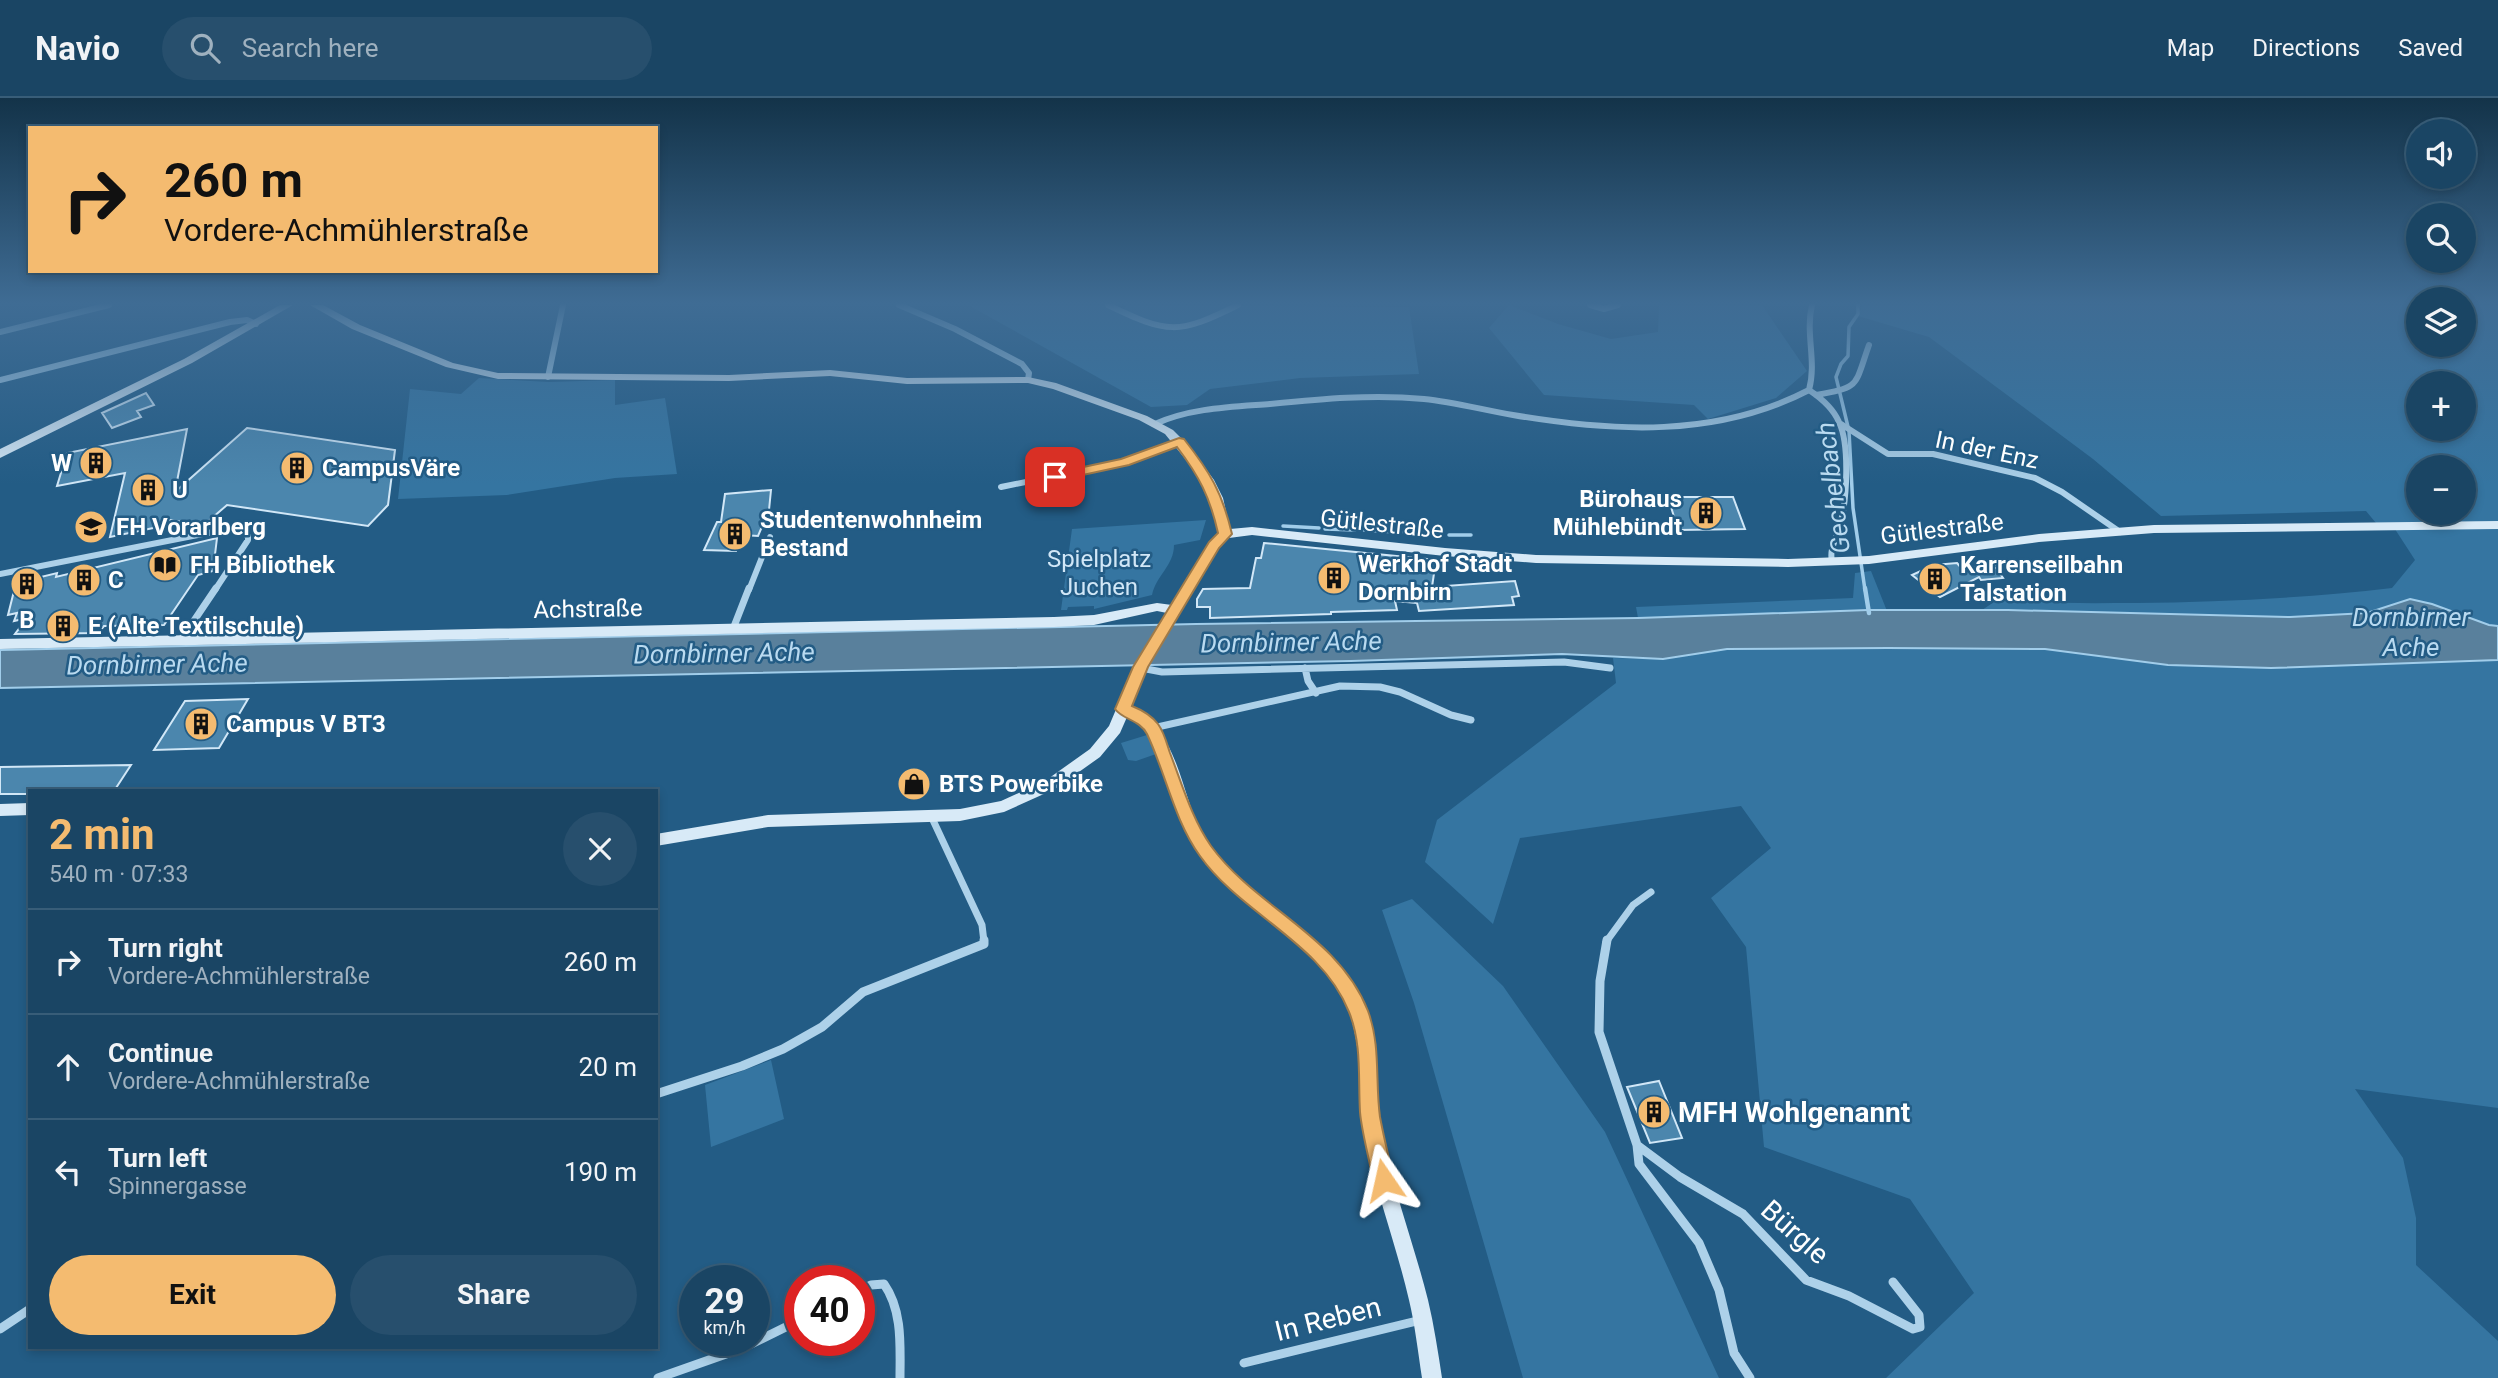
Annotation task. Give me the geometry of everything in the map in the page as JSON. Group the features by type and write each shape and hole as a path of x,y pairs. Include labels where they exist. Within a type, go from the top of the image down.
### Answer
{"street":[{"path":"0,380 61,365"},
{"path":"0,454 182,365"},
{"path":"452,365 468,371 498,376 729,378 830,373 907,382 1028,380 1056,386 1155,424 1179,442 1208,480 1217,498 1225,534 1214,545 1140,669 1115,729 1102,747 1050,785 1003,806 960,815 932,818 768,821 658,840"},
{"path":"548,377 551,365"},
{"path":"1023,365 1029,373 1028,380"},
{"path":"1155,424 1242,405 1369,397 1423,399 1575,423 1704,425 1731,421 1779,406 1809,390 1813,365"},
{"path":"1816,395 1849,389 1856,381 1862,365"},
{"name":"In der Enz","path":"1809,390 1825,401 1842,425 1880,450 1896,456 1933,454 2026,474 2062,492 2120,532"},
{"path":"1832,562 1829,553 1840,526 1845,486 1842,425"},
{"path":"1001,488 1124,462 1179,442"},
{"name":"Gütlestraße","path":"1225,534 1252,531 1536,559 1678,563 1832,562 1869,560 2039,538 2120,532 2220,527 2498,524"},
{"path":"0,574 179,537 223,530 242,531 248,536 248,540 181,640"},
{"path":"733,629 770,537"},
{"name":"Achstraße","path":"0,644 1054,622 1094,620 1157,607 1172,615"},
{"path":"1140,669 1162,672 1564,662 1610,668"},
{"path":"1305,668 1308,681 1316,693"},
{"path":"1153,729 1340,686 1380,687 1400,692 1451,715 1471,720"},
{"path":"1123,709 1140,716 1153,729 1200,843 1230,878 1321,956 1339,976 1359,1012 1368,1046 1370,1115 1384,1180 1423,1319 1432,1378"},
{"path":"0,810 28,809"},
{"path":"658,1093 742,1066 782,1049 824,1026 849,1001 863,992 984,944 982,925 932,818"},
{"path":"1651,892 1633,905 1607,937 1600,981 1599,1032 1637,1145 1639,1164 1699,1243 1719,1290 1734,1353 1750,1378"},
{"name":"Bürgle","path":"1637,1145 1680,1177 1743,1214 1806,1280 1849,1296 1913,1329 1920,1327 1919,1315 1893,1282"},
{"path":"875,1285 884,1284 891,1292 896,1314 900,1378"},
{"path":"0,1329 28,1310"},
{"name":"In Reben","path":"1244,1363 1423,1319"},
{"path":"658,1378 743,1348 784,1328"}],"green space":[{"path":"1075,365 1418,365 1419,374 1300,378 1210,389 1187,405 1151,407"},
{"path":"1519,365 1803,365 1807,371 1776,398 1708,419 1694,405 1544,395"},
{"path":"1966,365 2498,365 2498,626 2410,599 2367,613 2290,617 1982,610 2003,596 2069,603 2168,602 2296,597 2392,588 2415,560 2391,523 2376,523 2366,511 2161,516 2093,459"},
{"path":"479,378 549,382 615,380 615,405 665,398 677,474 615,478 507,495 398,499 410,389 461,394"},
{"name":"Spielplatz Juchen","path":"1206,520 1200,540 1174,545 1171,559 1152,595 1094,609 1094,606 1068,607 1067,610 1061,610 1072,529"},
{"path":"1871,571 1887,611 1638,618 1636,607 1853,598 1855,573"},
{"path":"1727,649 2045,649 2168,665 2271,668 2498,660 2498,1108 2355,1089 2403,1158 2416,1218 2416,1265 2498,1341 2498,1378 1886,1378 1974,1293 1910,1199 1764,1147 1746,947 1711,898 1771,848 1741,806 1520,838 1493,924 1425,862 1437,820 1616,683 1613,658 1663,659"},
{"path":"1147,735 1156,754 1136,761 1128,760 1121,743"},
{"path":"1412,899 1503,986 1605,1132 1719,1378 1523,1378 1414,1003 1382,910"},
{"path":"771,1060 784,1119 711,1147 705,1085"}],"water":[{"name":"Dornbirner Ache","path":"2410,599 2498,626 2498,660 2271,668 2168,665 2045,649 1727,649 1663,659 1562,654 1351,661 0,688 0,650 1196,624 1638,618 1868,610 2008,610 2290,617 2367,613"}],"building":[{"path":"146,393 154,405 137,411 141,417 112,428 102,413"},
{"name":"CampusVäre","path":"247,428 395,450 388,505 368,526 227,505 204,525 170,520 158,527 110,537 125,473 57,486 67,453 187,429 175,492"},
{"path":"771,490 769,510 758,536 743,535 736,551 704,550 717,522 721,522 725,494"},
{"name":"Bürohaus Mühlebündt","path":"1668,497 1733,497 1745,529 1678,530"},
{"path":"217,538 213,571 198,575 164,625 104,626 98,633 15,634 27,618 14,621 17,613 8,615 16,583 57,573 56,577"},
{"name":"Werkhof Stadt Dornbirn","path":"1264,543 1436,560 1432,587 1515,581 1519,596 1512,597 1514,605 1419,611 1417,603 1395,601 1397,610 1210,618 1210,607 1197,607 1197,599 1203,589 1250,588 1256,558 1261,558"},
{"path":"1957,563 1962,569 2001,564 1996,568 2003,578 1981,580 1979,577 1940,597 1912,575 1934,565"},
{"name":"Campus V BT3","path":"248,699 219,748 154,750 185,701"},
{"path":"131,765 115,789 28,789 28,794 0,794 0,767"},
{"name":"MFH Wohlgenannt","path":"1659,1081 1682,1138 1650,1143 1627,1087"}],"waterway":[{"name":"Gechelbach","path":"1841,365 1836,377 1849,431 1853,508 1865,590"},
{"path":"1283,526 1319,528"},
{"path":"1325,529 1355,530"},
{"path":"1364,530 1396,532"},
{"path":"1404,532 1442,535"},
{"path":"1449,535 1471,535"},
{"name":"Gechelbach","path":"1865,588 1869,613"}],"place":[{"name":"W","path":"96,463"},
{"name":"CampusVäre","path":"297,468"},
{"name":"U","path":"148,490"},
{"name":"Bürohaus Mühlebündt","path":"1706,513"},
{"name":"FH Vorarlberg","path":"91,527"},
{"name":"Studentenwohnheim Bestand","path":"735,534"},
{"name":"FH Bibliothek","path":"165,565"},
{"name":"Werkhof Stadt Dornbirn","path":"1334,578"},
{"name":"Karrenseilbahn Talstation","path":"1935,579"},
{"name":"C","path":"84,580"},
{"name":"B","path":"27,584"},
{"name":"E (Alte Textilschule)","path":"63,626"},
{"name":"Campus V BT3","path":"201,724"},
{"name":"BTS Powerbike","path":"914,784"},
{"name":"MFH Wohlgenannt","path":"1654,1112"}],"route":[{"path":"1055,477 1124,462 1179,442 1208,480 1217,498 1225,534 1214,545 1141,667 1131,685 1123,709 1144,718 1153,729 1188,819 1205,851 1230,878 1321,956 1339,976 1349,993 1359,1012 1368,1046 1370,1115 1384,1180"}]}
